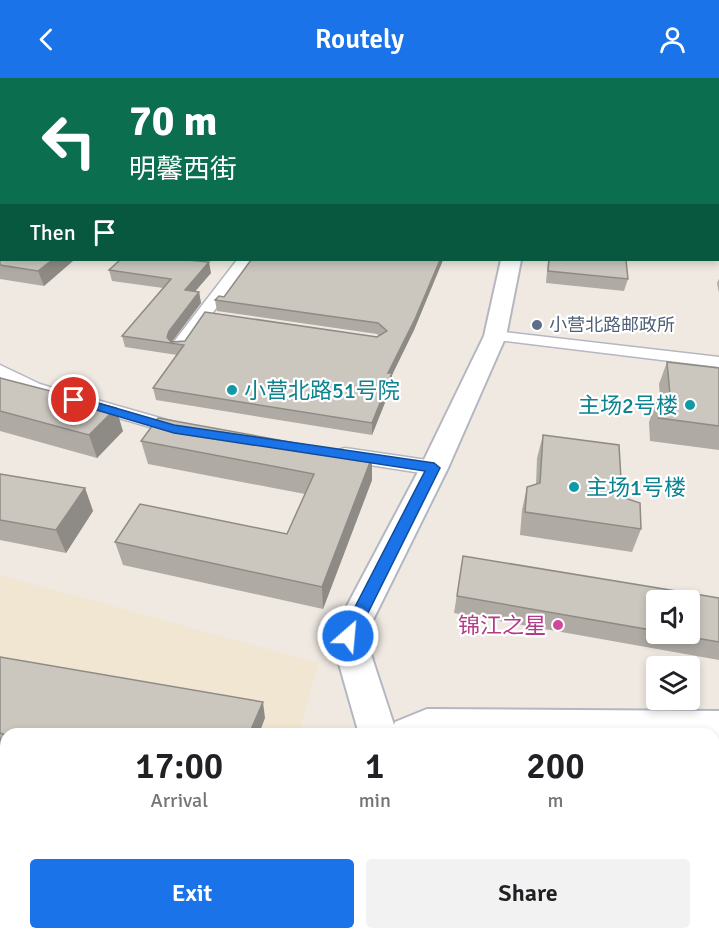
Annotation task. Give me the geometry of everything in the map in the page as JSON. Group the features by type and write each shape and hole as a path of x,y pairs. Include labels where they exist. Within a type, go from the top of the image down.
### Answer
{"street":[{"path":"179,347 243,261"},
{"path":"376,728 348,636 434,468 495,336 512,261"},
{"path":"203,315 226,319"},
{"path":"495,336 719,362"},
{"path":"0,370 34,388 174,429 197,433"},
{"path":"327,452 434,468"},
{"path":"422,728 427,726 719,728"}],"shaded area":[{"path":"0,575 318,663 300,728 0,728"}],"building":[{"path":"0,261 51,261 38,271 0,265"},
{"path":"119,261 209,262 185,290 199,292 169,331 167,337 171,342 185,341 205,312 377,337 387,331 378,323 215,300 219,296 224,297 250,261 440,261 415,319 388,373 392,373 372,423 153,388 184,345 122,336 171,279 109,270"},
{"path":"549,261 626,261 628,279 548,271"},
{"path":"667,362 719,368 719,426 659,418 657,399 670,395"},
{"path":"0,378 116,408 89,435 0,411"},
{"path":"158,418 372,457 322,587 115,542 140,504 287,534 314,474 141,441"},
{"name":"主场1号楼","path":"543,435 619,445 622,497 640,503 641,529 525,512 527,487 540,483"},
{"path":"0,474 85,488 56,530 0,520"},
{"path":"463,556 670,590 646,590 646,629 457,596"},
{"path":"700,595 719,598 719,642 700,639"},
{"path":"0,657 263,702 252,728 0,728"}],"place":[{"name":"小营北路邮政所","path":"537,325"},
{"name":"小营北路51号院","path":"232,390"},
{"name":"主场2号楼","path":"690,405"},
{"name":"主场1号楼","path":"574,487"},
{"name":"锦江之星","path":"558,625"}],"route":[{"path":"74,400 174,429 434,468 348,636"}]}
